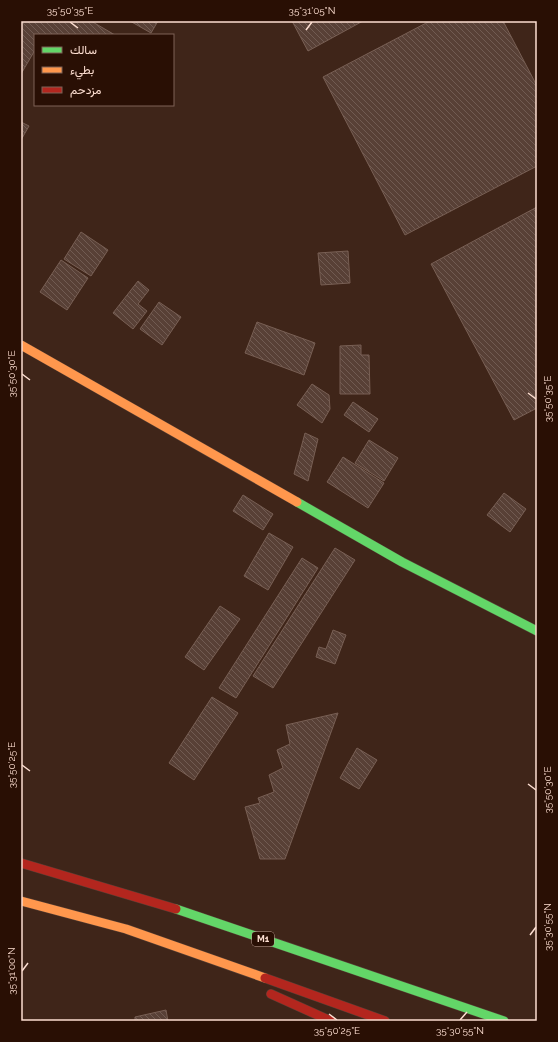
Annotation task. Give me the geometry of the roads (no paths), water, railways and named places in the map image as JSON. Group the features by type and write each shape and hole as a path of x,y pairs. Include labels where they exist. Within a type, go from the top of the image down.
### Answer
{"main road":[{"path":"21,345 402,562 537,631"},
{"name":"M1","path":"21,863 191,914 504,1021"},
{"path":"21,900 126,929 385,1021"},
{"path":"126,929 225,974"},
{"path":"260,989 331,1021"}]}
